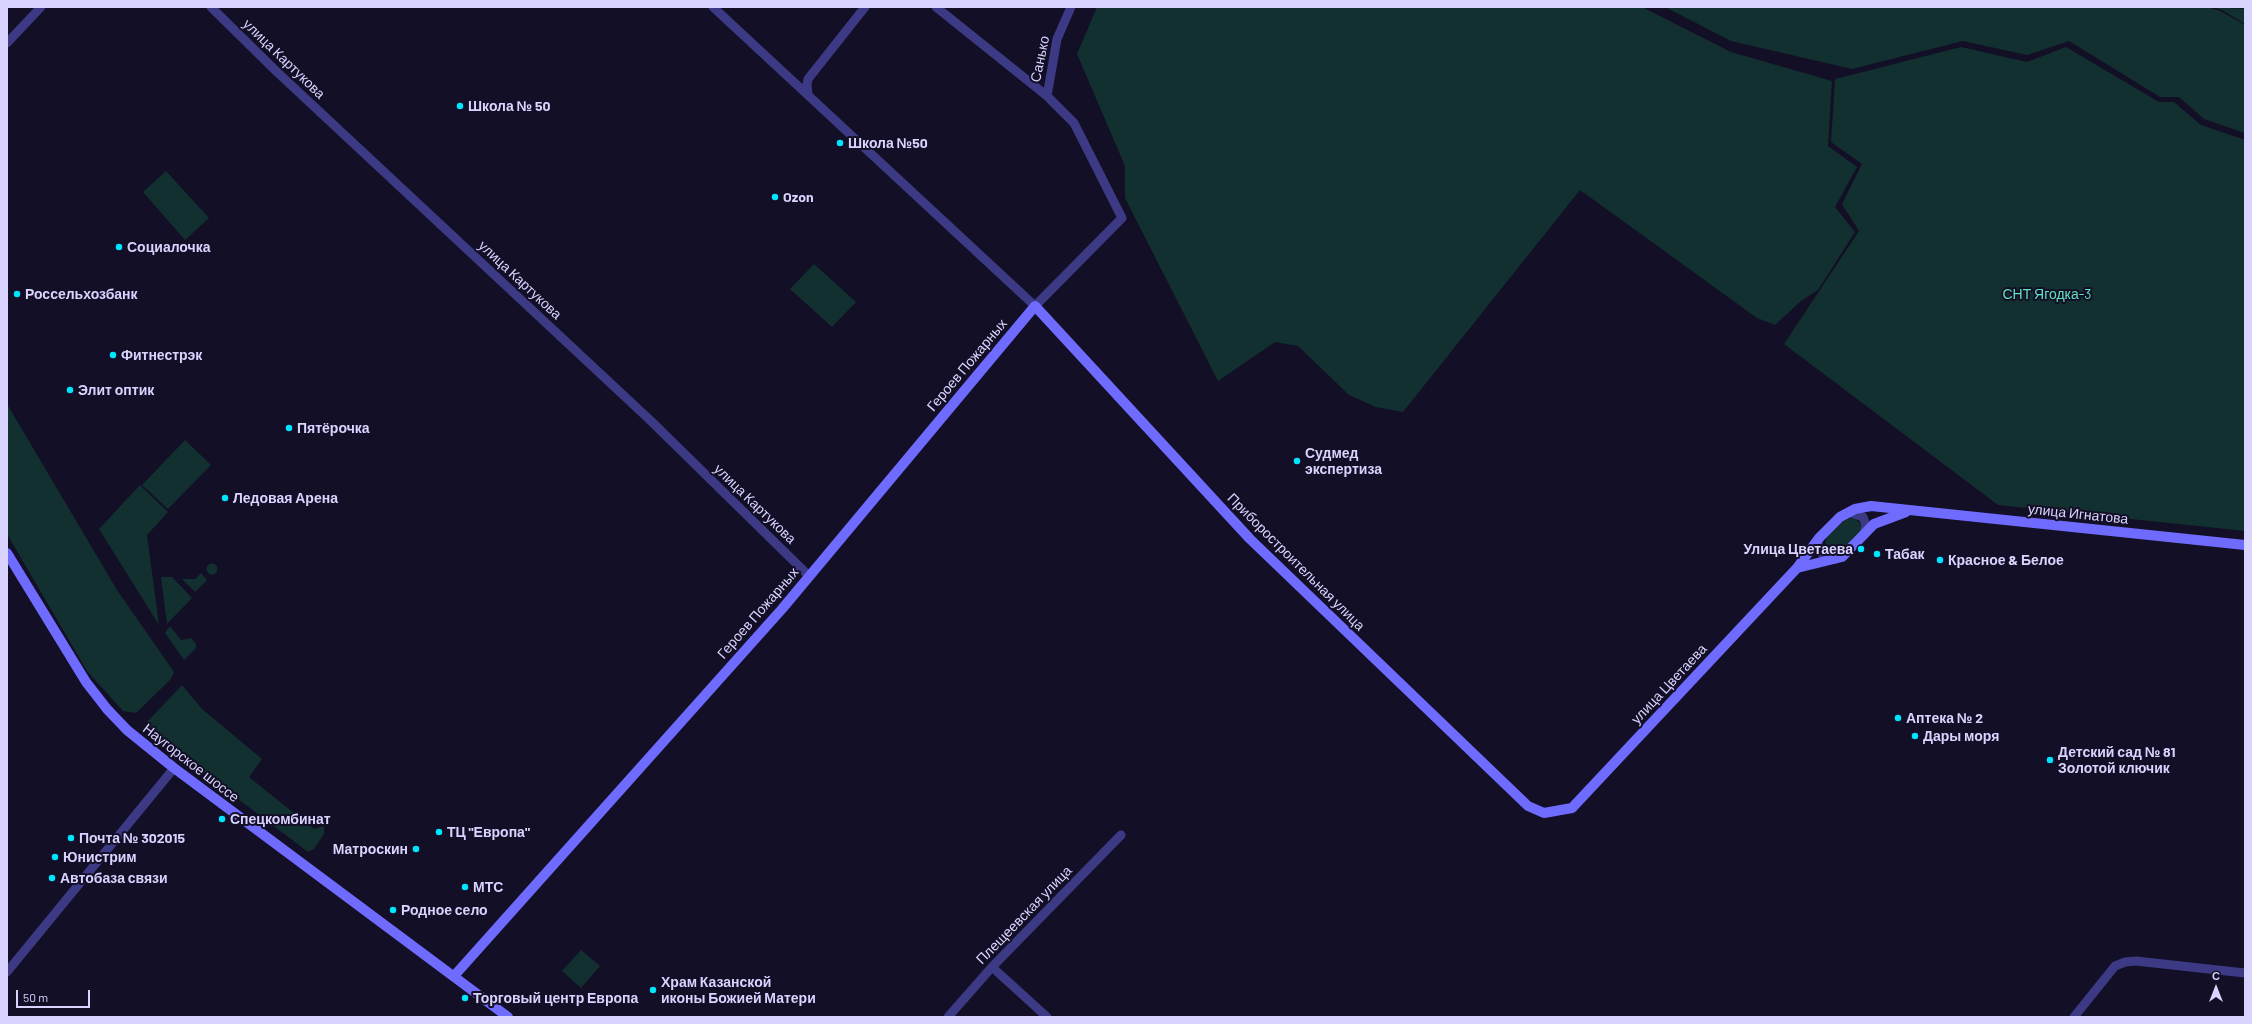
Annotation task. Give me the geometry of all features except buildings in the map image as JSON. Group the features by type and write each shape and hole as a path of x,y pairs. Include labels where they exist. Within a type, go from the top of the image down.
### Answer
{"main road":[{"name":"Героев Пожарных","path":"454,976 494,930 542,879 809,576 1035,306"},
{"name":"Приборостроительная улица","path":"1035,306 1250,539 1279,568 1528,806 1544,813 1556,812"},
{"name":"улица Игнатова","path":"1849,512 1862,507 1871,506 2245,545"},
{"name":"улица Игнатова","path":"1835,559 1842,556 1880,522 1909,511"},
{"name":"улица Цветаева","path":"1556,812 1572,808 1581,799 1797,568 1819,538 1840,517 1849,512"},
{"name":"Наугорское шоссе","path":"7,553 86,682 106,709 127,730 174,768 508,1017"},
{"path":"1797,568 1835,559"}],"street":[{"path":"7,43 41,7"},
{"name":"улица Картукова","path":"211,7 282,77 651,421 809,576"},
{"name":"Приборостроительная улица","path":"713,7 1035,306"},
{"path":"808,94 808,79 865,7"},
{"path":"936,7 1047,96 1074,123 1122,218 1035,306"},
{"name":"Санько","path":"1047,96 1057,39 1071,7"},
{"path":"1849,512 1863,517 1866,525 1864,535"},
{"path":"1819,538 1818,545 1821,553 1835,559"},
{"path":"7,972 174,768"},
{"name":"Плещеевская улица","path":"948,1017 992,967 1121,835"},
{"path":"2074,1017 2115,966 2125,962 2136,961 2245,973"},
{"path":"992,967 1047,1017"}],"green space":[{"path":"1097,7 1642,7 1731,52 1832,81 1828,146 1857,167 1835,207 1855,232 1818,290 1801,301 1775,325 1757,318 1580,190 1403,412 1376,407 1349,395 1298,346 1275,342 1218,381 1125,198 1125,166 1077,54"},
{"path":"1665,7 2208,7 2220,11 2245,25 2245,133 2204,119 2179,97 2160,97 2069,41 2027,55 1963,41 1852,69 1731,41"},
{"path":"2212,7 2245,9 2245,24 2222,10"},
{"name":"СНТ Ягодка-3","path":"1961,47 2027,62 2066,47 2159,102 2174,102 2201,125 2245,140 2245,531 1998,505 1784,344 1859,231 1842,204 1862,164 1831,142 1835,79"},
{"path":"166,171 209,218 185,240 143,192"},
{"path":"814,264 856,302 832,327 790,289"},
{"path":"7,404 117,590 174,672 171,679 136,713 123,711 87,671 7,534"},
{"path":"185,440 211,465 168,509 142,485"},
{"path":"140,485 168,512 147,535 159,625 99,529"},
{"path":"1853,517 1861,524 1861,532 1843,551 1838,553 1828,550 1825,545 1827,536 1845,520"},
{"path":"210,564 214,564 216,565 216,573 210,574 207,571 207,567"},
{"path":"201,573 207,580 195,592 182,579 195,579"},
{"path":"161,577 172,577 192,598 167,624"},
{"path":"170,626 181,640 191,638 196,644 196,648 184,660 165,633"},
{"path":"182,685 202,709 262,759 249,777 314,829 324,826 324,834 314,849 308,852 147,730 147,722"},
{"path":"581,950 600,966 581,988 562,971"}],"place":[{"name":"Школа № 50","path":"460,106"},
{"name":"Школа №50","path":"840,143"},
{"name":"Ozon","path":"775,197"},
{"name":"Социалочка","path":"119,247"},
{"name":"Россельхозбанк","path":"17,294"},
{"name":"Фитнестрэк","path":"113,355"},
{"name":"Элит оптик","path":"70,390"},
{"name":"Пятёрочка","path":"289,428"},
{"name":"Судмед экспертиза","path":"1297,461"},
{"name":"Ледовая Арена","path":"225,498"},
{"name":"Улица Цветаева","path":"1861,549"},
{"name":"Табак","path":"1877,554"},
{"name":"Красное & Белое","path":"1940,560"},
{"name":"Аптека № 2","path":"1898,718"},
{"name":"Дары моря","path":"1915,736"},
{"name":"Детский сад № 81 Золотой ключик","path":"2050,760"},
{"name":"Спецкомбинат","path":"222,819"},
{"name":"ТЦ \"Европа\"","path":"439,832"},
{"name":"Почта № 302015","path":"71,838"},
{"name":"Матроскин","path":"416,849"},
{"name":"Юнистрим","path":"55,857"},
{"name":"Автобаза связи","path":"52,878"},
{"name":"МТС","path":"465,887"},
{"name":"Родное село","path":"393,910"},
{"name":"Храм Казанской иконы Божией Матери","path":"653,990"},
{"name":"Торговый центр Европа","path":"465,998"}]}
